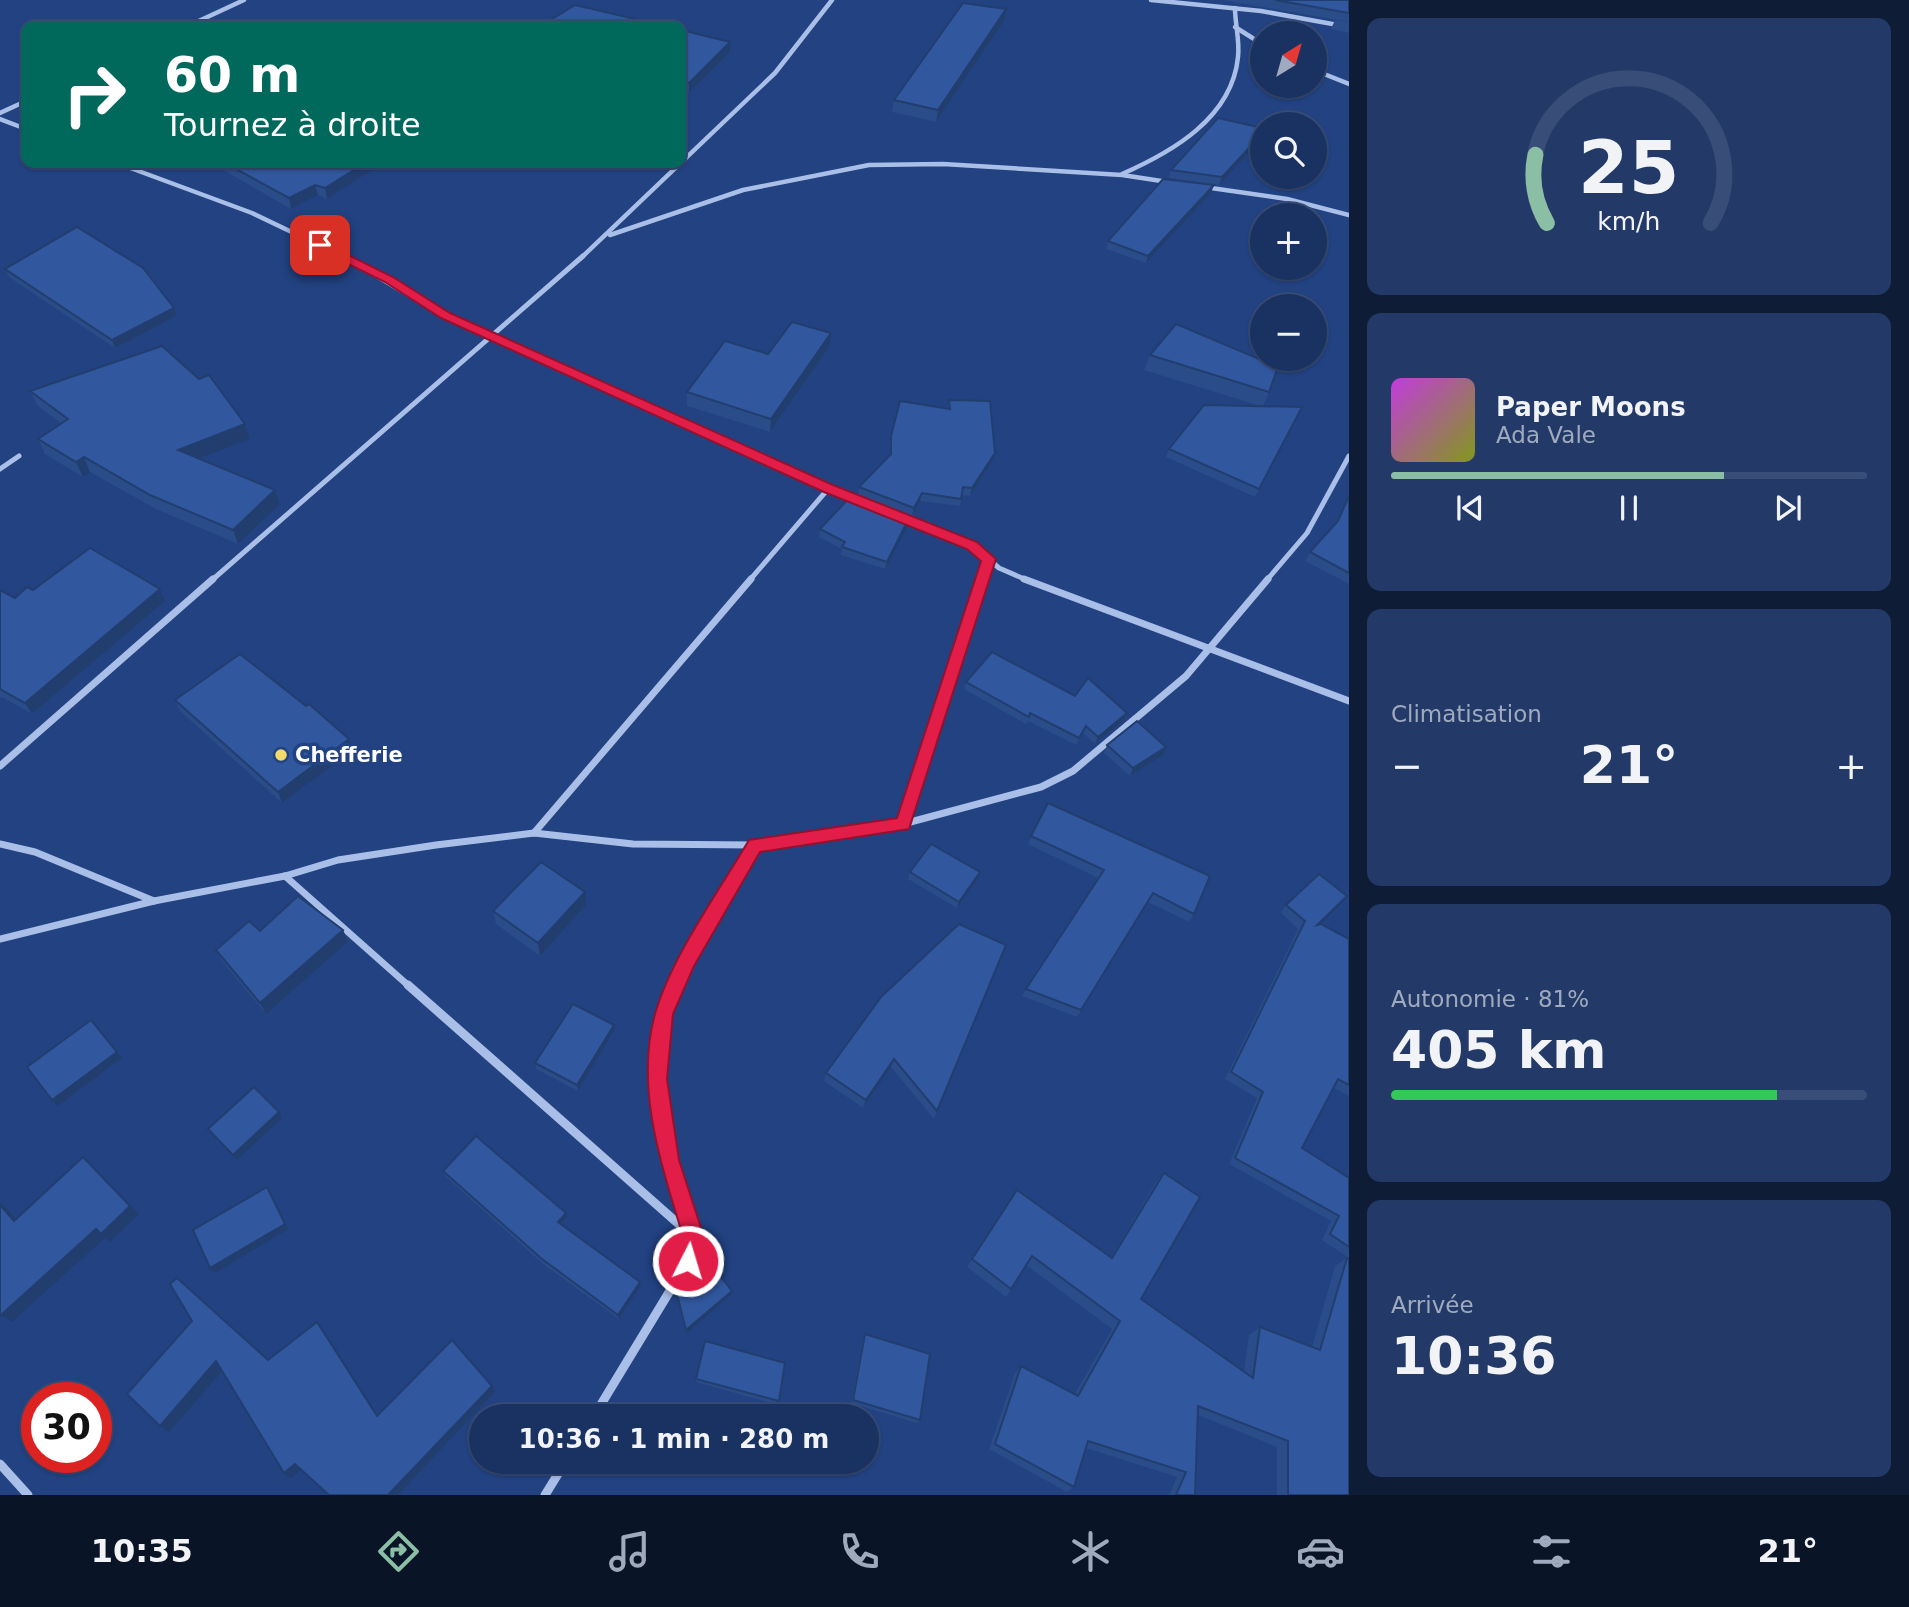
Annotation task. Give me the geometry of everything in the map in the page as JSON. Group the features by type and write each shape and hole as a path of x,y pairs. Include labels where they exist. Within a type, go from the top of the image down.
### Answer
{"street":[{"path":"199,21 244,0"},
{"path":"686,159 775,73 832,0"},
{"path":"1151,0 1261,11 1349,27"},
{"path":"1261,11 1262,0"},
{"path":"1122,175 1160,159 1201,127 1222,99 1234,76 1238,56 1235,8"},
{"path":"1235,27 1250,36"},
{"path":"1327,76 1349,85"},
{"path":"0,113 21,103"},
{"path":"0,119 21,127"},
{"path":"606,236 743,190 869,165 911,163 1122,175 1177,183"},
{"path":"130,168 252,213 365,267 445,316 828,489 863,502"},
{"path":"0,766 606,236 677,168"},
{"path":"1191,185 1287,199 1349,215"},
{"path":"0,469 19,456"},
{"path":"0,939 155,901 285,876 338,860 534,833 633,844 755,845 903,824 1041,787 1073,771 1186,676 1307,533 1349,456"},
{"path":"534,833 828,489"},
{"path":"898,516 972,545 1018,577 1349,701"},
{"path":"903,824 989,559"},
{"path":"0,844 35,852 155,901"},
{"path":"601,1404 688,1261 693,1237 669,1160 657,1079 664,1014 687,962 755,845"},
{"path":"285,876 693,1237"},
{"path":"0,1464 28,1495"},
{"path":"545,1495 558,1474"}],"building":[{"path":"1275,0 1349,0 1349,13"},
{"path":"963,3 1006,9 938,110 894,100"},
{"path":"575,5 644,21 549,21"},
{"path":"686,31 730,42 689,83 686,82"},
{"path":"1218,118 1250,125 1250,147 1222,177 1171,170"},
{"path":"234,168 357,168 325,188 315,185 289,198"},
{"path":"1163,179 1214,185 1148,256 1108,241"},
{"path":"77,227 143,268 174,308 112,340 5,269"},
{"path":"792,322 831,333 771,419 687,392 725,341 768,354"},
{"path":"1176,324 1250,355 1250,371 1277,371 1269,392 1150,355"},
{"path":"162,346 199,379 209,375 245,424 178,450 275,490 233,530 150,495 84,457 76,462 38,439 68,419 30,391"},
{"path":"949,400 990,401 995,453 972,488 963,487 961,499 922,493 914,508 859,487 891,454 891,436 900,401 950,409"},
{"path":"1204,405 1302,407 1259,489 1169,449"},
{"path":"851,496 909,518 887,562 842,547 845,542 820,529"},
{"path":"1349,496 1349,573 1310,552 1338,521"},
{"path":"90,548 160,589 25,703 0,689 0,590 15,598 27,587 33,590"},
{"path":"992,652 1075,696 1088,678 1127,713 1098,737 1086,726 1079,738 1030,713 1029,717 966,682"},
{"path":"240,654 306,706 309,704 349,739 278,792 175,700"},
{"path":"1137,721 1166,747 1133,768 1107,745"},
{"path":"1048,803 1210,876 1194,914 1153,893 1081,1010 1026,989 1104,870 1031,836"},
{"path":"931,844 980,872 959,902 910,872"},
{"path":"541,862 585,892 538,943 493,911"},
{"path":"1319,874 1347,896 1317,925 1321,924 1349,939 1349,1085 1338,1079 1302,1148 1349,1178 1349,1247 1330,1234 1339,1216 1235,1158 1263,1092 1231,1072 1305,921 1286,905"},
{"path":"298,896 343,930 260,1003 216,950 249,921 260,931"},
{"path":"959,924 1006,945 937,1111 894,1059 866,1100 826,1073 881,997"},
{"path":"573,1004 614,1025 577,1085 535,1063"},
{"path":"91,1020 117,1052 52,1100 27,1067"},
{"path":"254,1087 279,1112 233,1155 208,1129"},
{"path":"476,1136 566,1213 558,1222 640,1282 618,1315 542,1259 443,1171"},
{"path":"83,1157 130,1206 101,1234 96,1229 1,1315 0,1205 14,1221"},
{"path":"1164,1173 1200,1197 1141,1299 1253,1378 1260,1327 1320,1350 1347,1258 1349,1259 1349,1495 1288,1495 1288,1441 1198,1406 1195,1495 1176,1495 1186,1472 1088,1441 1074,1487 995,1444 1021,1366 1078,1396 1120,1321 1032,1256 1011,1289 972,1259 1017,1190 1112,1258"},
{"path":"267,1187 285,1224 210,1268 193,1230"},
{"path":"709,1262 732,1291 686,1330 676,1290"},
{"path":"177,1278 268,1360 317,1322 377,1416 452,1340 492,1386 475,1404 469,1404 469,1410 388,1495 329,1495 295,1464 284,1473 216,1361 160,1426 127,1394 192,1321 170,1284"},
{"path":"865,1334 930,1354 920,1420 879,1408 879,1404 853,1400"},
{"path":"705,1341 785,1363 779,1401 696,1379"}],"place":[{"name":"Chefferie","path":"281,755"}],"route":[{"path":"320,245 389,280 445,316 828,489 972,545 989,559 903,824 755,845 687,962 664,1014 657,1079 669,1160 693,1237 688,1261"}]}
